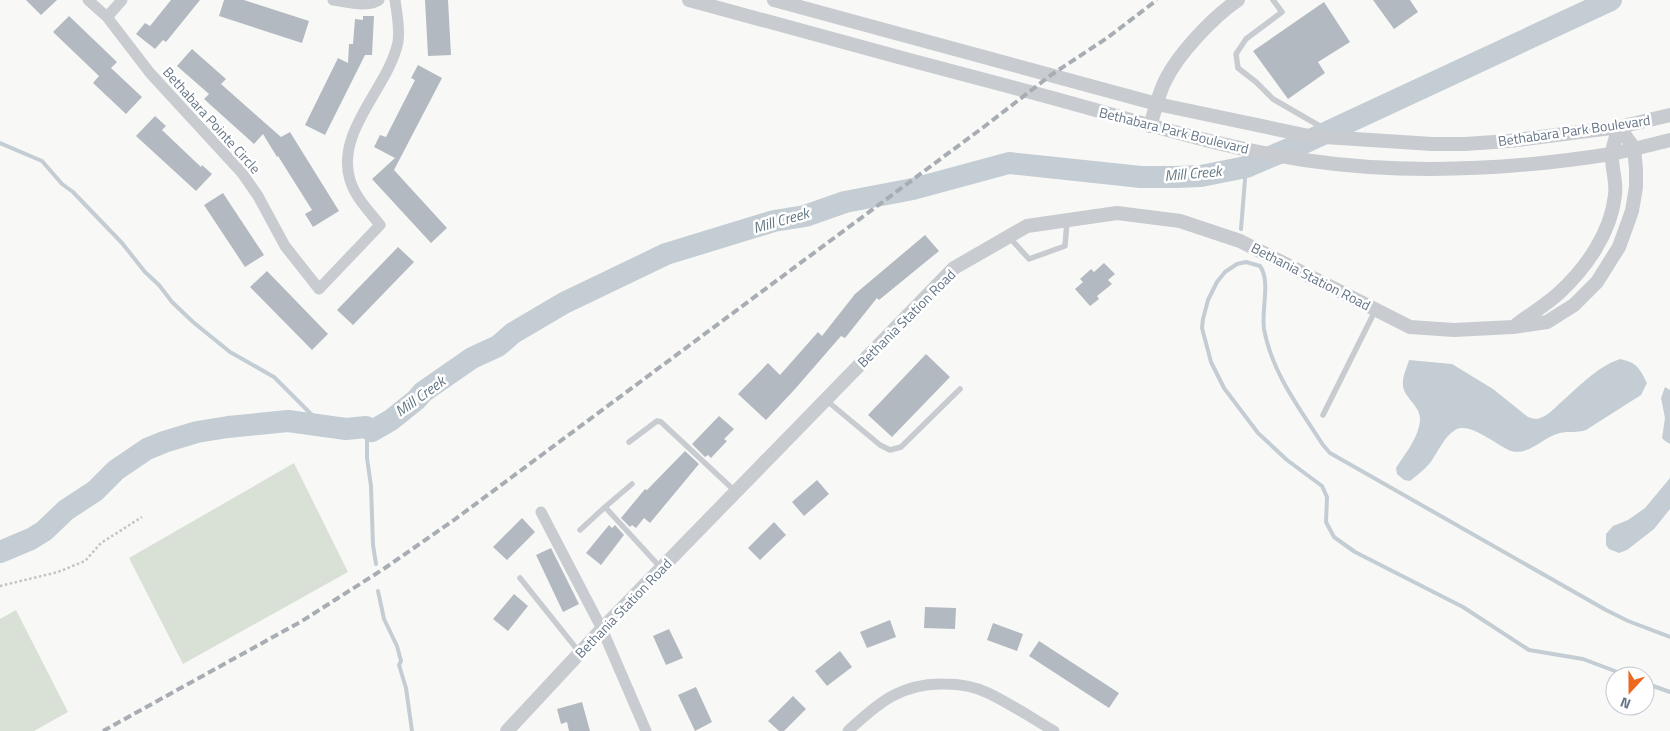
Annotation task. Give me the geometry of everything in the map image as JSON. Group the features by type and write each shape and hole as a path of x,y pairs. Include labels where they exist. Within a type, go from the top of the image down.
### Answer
{"street":[{"name":"Bethabara Pointe Circle","path":"88,0 107,17 150,73 242,173 262,202 285,246 319,289 380,225 361,201 351,184 348,168 348,151 353,134 388,69 394,53 399,32 395,0"},
{"path":"107,17 122,0"},
{"path":"333,0 355,4 371,4 380,0"},
{"name":"Bethabara Park Boulevard","path":"689,0 1211,142 1304,160 1430,169 1510,166 1612,154 1670,140"},
{"name":"Bethabara Park Boulevard","path":"774,0 1157,104 1309,136 1432,144 1509,141 1619,127 1670,115"},
{"path":"1150,126 1165,81 1180,58 1222,12 1238,0"},
{"path":"1619,127 1634,148"},
{"path":"1513,327 1558,295 1582,271 1603,234 1612,212 1615,196 1612,154 1619,127"},
{"name":"Bethania Station Road","path":"510,730 602,629 954,268 1027,226 1117,213 1180,221 1240,241 1410,327 1454,330 1513,327 1547,322 1574,305 1597,282 1620,247 1632,211 1636,187 1634,148"},
{"path":"541,512 602,629 646,731"},
{"path":"848,731 878,705 898,692 914,686 931,684 971,686 987,692 1054,731"}],"lane":[{"path":"1273,0 1282,12 1246,39 1236,54 1238,68 1273,99 1318,125"},
{"path":"1009,237 1029,259 1065,246 1067,220"},
{"path":"1323,415 1376,309"},
{"path":"826,400 880,446 890,450 901,447 960,389"},
{"path":"629,442 657,421 661,422 736,492"},
{"path":"580,530 632,484"},
{"path":"605,507 661,568"},
{"path":"520,578 580,653"}],"path":[{"path":"0,586 58,572 85,560 101,543 142,517"}],"shaded area":[{"path":"1620,359 1637,366 1647,383 1641,395 1586,430 1560,433 1530,449 1518,452 1505,448 1476,431 1461,428 1455,430 1448,437 1430,463 1410,481 1404,480 1397,474 1396,468 1417,433 1420,420 1417,410 1403,387 1409,360 1452,364 1493,389 1528,417 1537,419 1550,412 1603,367"},
{"path":"1665,387 1670,390 1670,444 1662,438 1665,418 1661,398"},
{"path":"294,463 348,572 183,664 129,558"},
{"path":"1670,478 1670,509 1654,529 1627,550 1619,553 1609,549 1606,545 1606,534 1613,526 1628,520 1645,508"},
{"path":"16,610 68,712 34,731 0,731 0,619"}],"building":[{"path":"26,0 57,0 41,15"},
{"path":"171,0 200,0 166,42 163,40 155,49 136,34 145,23 150,26"},
{"path":"224,0 244,0 309,21 302,43 219,16"},
{"path":"425,0 448,0 451,55 428,56"},
{"path":"1373,0 1410,0 1418,12 1394,29"},
{"path":"1324,2 1350,42 1318,62 1325,73 1288,99 1253,51"},
{"path":"69,16 117,62 111,68 142,97 126,114 93,83 99,76 53,32"},
{"path":"363,16 374,16 372,55 365,55 325,135 305,125 338,58 348,63 349,44 353,44 355,19 363,20"},
{"path":"192,49 226,79 221,84 281,137 290,132 339,211 313,227 305,214 312,210 263,134 254,144 204,99 209,94 177,66"},
{"path":"418,65 442,78 394,170 447,228 431,243 372,179 395,158 374,147 380,135 386,137 415,80 411,78"},
{"path":"155,116 166,126 162,130 201,167 202,165 212,174 196,191 136,136"},
{"path":"223,193 264,255 245,267 204,205"},
{"path":"925,235 939,251 879,300 877,298 845,338 841,336 766,420 738,394 768,363 780,375 818,332 822,336 855,294"},
{"path":"398,247 414,262 353,325 337,310"},
{"path":"1104,263 1115,274 1108,280 1112,284 1097,296 1099,299 1090,306 1075,289 1083,282 1080,279 1091,269 1094,272"},
{"path":"267,271 328,334 312,350 250,287"},
{"path":"926,354 950,377 892,437 868,415"},
{"path":"719,416 734,429 724,439 727,441 711,458 708,455 705,457 692,444"},
{"path":"685,451 699,464 650,523 644,518 636,528 632,525 630,527 621,518 645,489 647,490"},
{"path":"817,480 829,494 804,516 792,502"},
{"path":"522,518 535,532 507,560 493,547"},
{"path":"774,522 786,535 760,560 748,548"},
{"path":"609,525 612,528 615,525 624,535 601,565 586,553"},
{"path":"551,548 579,604 563,612 536,555"},
{"path":"514,594 528,606 508,631 493,619"},
{"path":"925,607 956,608 955,629 924,628"},
{"path":"890,620 896,637 867,648 860,632"},
{"path":"993,623 1023,634 1017,651 987,640"},
{"path":"669,629 683,658 666,665 653,636"},
{"path":"1039,641 1119,693 1109,708 1029,656"},
{"path":"840,651 852,667 827,686 815,671"},
{"path":"696,687 712,722 695,731 678,695"},
{"path":"793,696 806,709 784,731 779,731 768,721"},
{"path":"582,702 590,731 569,731 567,722 561,724 557,709"}],"waterway":[{"name":"Mill Creek","path":"0,552 31,539 44,531 66,510 95,491 116,470 147,449 164,442 197,432 288,421 346,429 366,427 372,431 391,420 423,392 472,358 498,346 513,333 564,303 666,254 774,221 805,216 845,202 913,189 1009,163 1141,177 1201,176 1246,167 1308,141 1611,0"},
{"path":"0,143 42,161 62,184 73,192 122,243 145,272 193,322 230,352 274,377 323,426"},
{"path":"1241,229 1246,167"},
{"path":"1605,667 1583,659 1529,650 1463,607 1355,552 1334,537 1326,522 1327,497 1322,486 1287,460 1258,433 1224,388 1211,362 1202,328 1203,319 1208,300 1217,282 1225,272 1237,264 1246,262 1260,266 1265,280 1264,329 1273,361 1296,404 1330,453 1606,610 1628,621 1670,637"},
{"path":"372,431 367,441 367,458 371,486 373,545 376,564"},
{"path":"378,591 384,619 397,646 401,661 399,665 406,688 412,731"},
{"path":"1655,687 1670,692"}],"railway":[{"path":"103,731 302,621 385,568 454,520 1051,75 1107,38 1157,0"}]}
